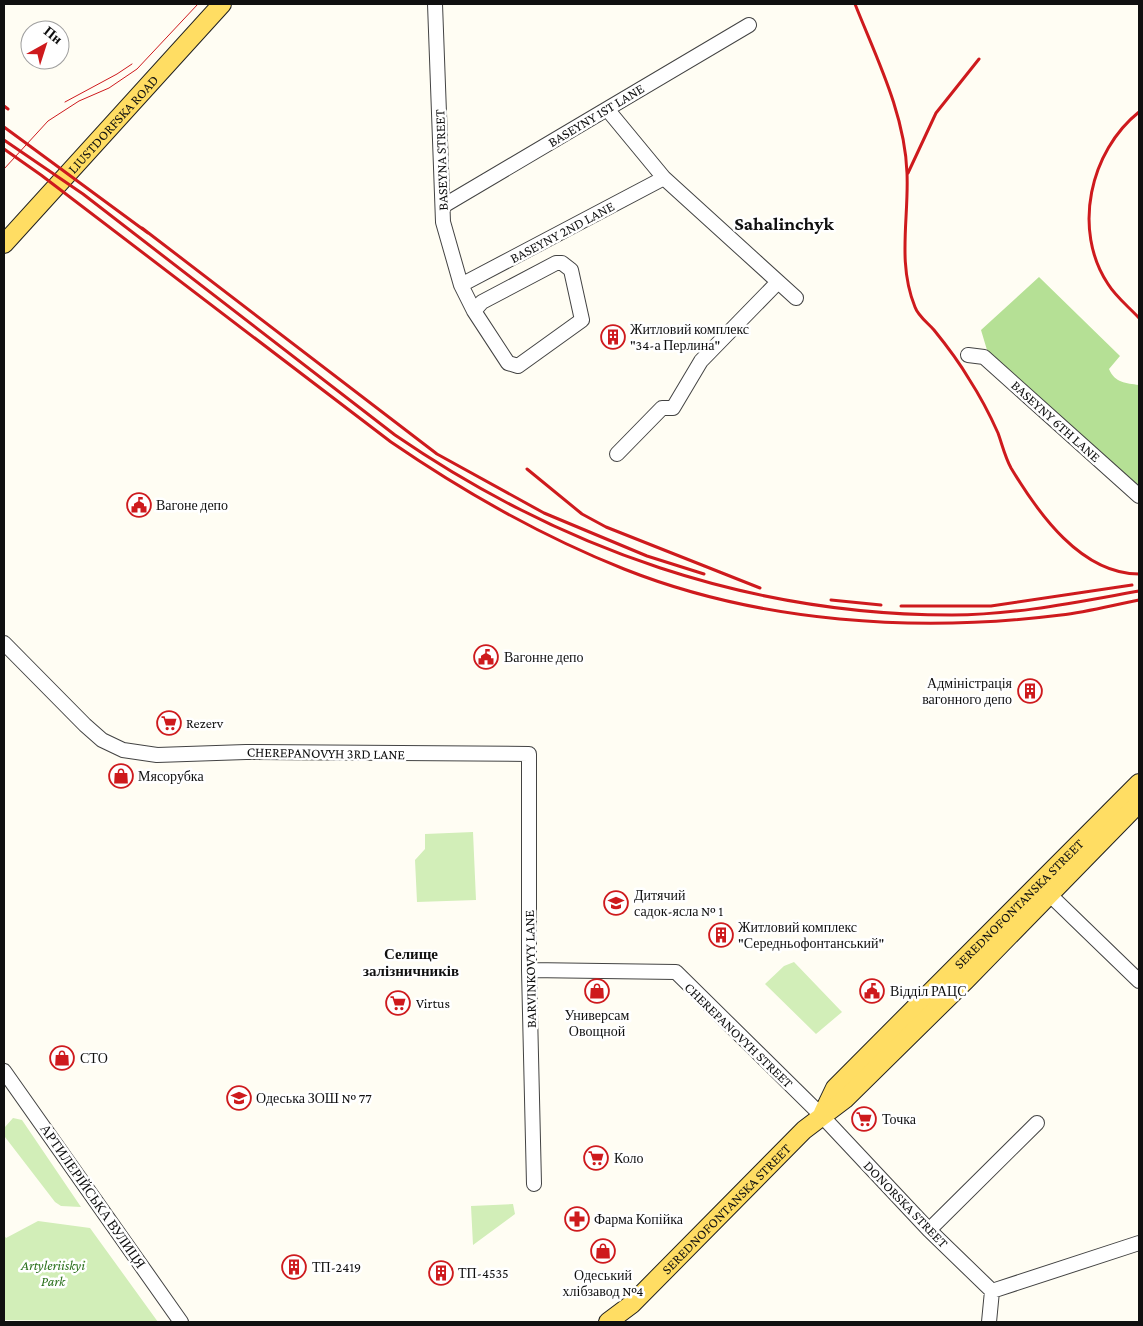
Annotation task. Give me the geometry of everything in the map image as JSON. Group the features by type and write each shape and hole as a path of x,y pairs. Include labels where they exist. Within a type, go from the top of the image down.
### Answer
{"main road":[{"name":"LIUSTDORFSKA ROAD","path":"4,244 222,4"},
{"name":"SEREDNOFONTANSKA STREET","path":"822,1116 835,1088 1139,783"},
{"name":"SEREDNOFONTANSKA STREET","path":"608,1322 632,1304 804,1130 845,1099 1139,803"},
{"name":"SEREDNOFONTANSKA STREET","path":"624,1322 632,1304"}],"street":[{"name":"BASEYNA STREET","path":"435,4 443,222 461,285 474,311 508,363 514,366 518,366 582,320 571,270 562,263 556,263 482,302 474,311"},
{"name":"BASEYNY 1ST LANE","path":"443,206 748,25"},
{"path":"607,109 664,178 796,298"},
{"name":"BASEYNY 2ND LANE","path":"461,285 664,178"},
{"path":"617,454 662,408 673,408 701,361 778,282"},
{"name":"BASEYNY 6TH LANE","path":"968,355 984,356 1139,496"},
{"name":"CHEREPANOVYH 3RD LANE","path":"4,643 85,725 102,740 123,750 157,755 246,752 529,754"},
{"name":"BARVINKOVYY LANE","path":"529,754 529,970 534,1184"},
{"path":"1049,894 1139,981"},
{"name":"CHEREPANOVYH STREET","path":"529,970 676,972 822,1116"},
{"name":"АРТИЛЕРІЙСЬКА ВУЛИЦЯ","path":"4,1070 182,1322"},
{"name":"DONORSKA STREET","path":"822,1116 929,1230 992,1291"},
{"path":"929,1230 1037,1123"},
{"path":"989,1322 992,1291 1139,1243"}],"green space":[{"path":"1039,277 1120,356 1109,369 1111,374 1121,382 1139,385 1139,490 987,350 981,330"},
{"path":"473,832 476,900 417,902 415,860 425,849 425,834"},
{"path":"794,962 842,1012 816,1034 765,984 784,966"},
{"path":"13,1118 22,1120 81,1207 61,1206 55,1202 5,1137 5,1127"},
{"path":"513,1204 515,1214 473,1245 471,1206"},
{"name":"Artyleriiskyi Park","path":"38,1221 90,1228 158,1322 4,1320 4,1235 6,1238"}],"tram line":[{"path":"4,169 48,121 79,101 109,88 137,69 198,4"},
{"path":"65,102 132,64"}],"railway":[{"path":"855,4 888,86 901,129 907,173 906,274 916,310 957,360 992,419 1011,468 1034,504 1048,521 1063,538 1098,564 1118,571 1139,574"},
{"path":"908,173 936,113 979,59"},
{"path":"4,106 8,109"},
{"path":"1139,112 1122,128 1108,148 1098,169 1092,192 1089,216 1091,240 1097,263 1111,289 1139,318"},
{"path":"4,127 148,233"},
{"path":"4,140 83,194 395,435 458,475 524,511 591,542 660,568 730,588 803,603 877,612 952,615 999,613 1139,591"},
{"path":"4,149 41,175 391,442 504,512 563,542 624,569 676,587 729,601 784,612 895,623 951,623 1071,614 1139,600"},
{"path":"142,228 437,454 544,513 647,556 704,574"},
{"path":"527,469 582,514 606,527 760,588"},
{"path":"901,606 991,606 1132,585"},
{"path":"831,600 881,605"}],"place":[{"name":"Житловий комплекс \"34-а Перлина\"","path":"613,337"},
{"name":"Вагоне депо","path":"139,505"},
{"name":"Вагонне депо","path":"486,657"},
{"name":"Адміністрація вагонного депо","path":"1030,691"},
{"name":"Rezerv","path":"169,723"},
{"name":"Мясорубка","path":"121,776"},
{"name":"Дитячий садок-ясла № 1","path":"616,903"},
{"name":"Житловий комплекс \"Середньофонтанський\"","path":"721,935"},
{"name":"Универсам Овощной","path":"597,991"},
{"name":"Відділ РАЦС","path":"872,991"},
{"name":"Virtus","path":"398,1003"},
{"name":"СТО","path":"62,1058"},
{"name":"Одеська ЗОШ № 77","path":"239,1098"},
{"name":"Точка","path":"864,1119"},
{"name":"Коло","path":"596,1158"},
{"name":"Фарма Копійка","path":"577,1219"},
{"name":"Одеський хлібзавод №4","path":"603,1251"},
{"name":"ТП-2419","path":"294,1267"},
{"name":"ТП-4535","path":"441,1273"}],"district":[{"name":"Sahalinchyk","path":"784,223"},
{"name":"Селище залізничників","path":"411,962"}]}
